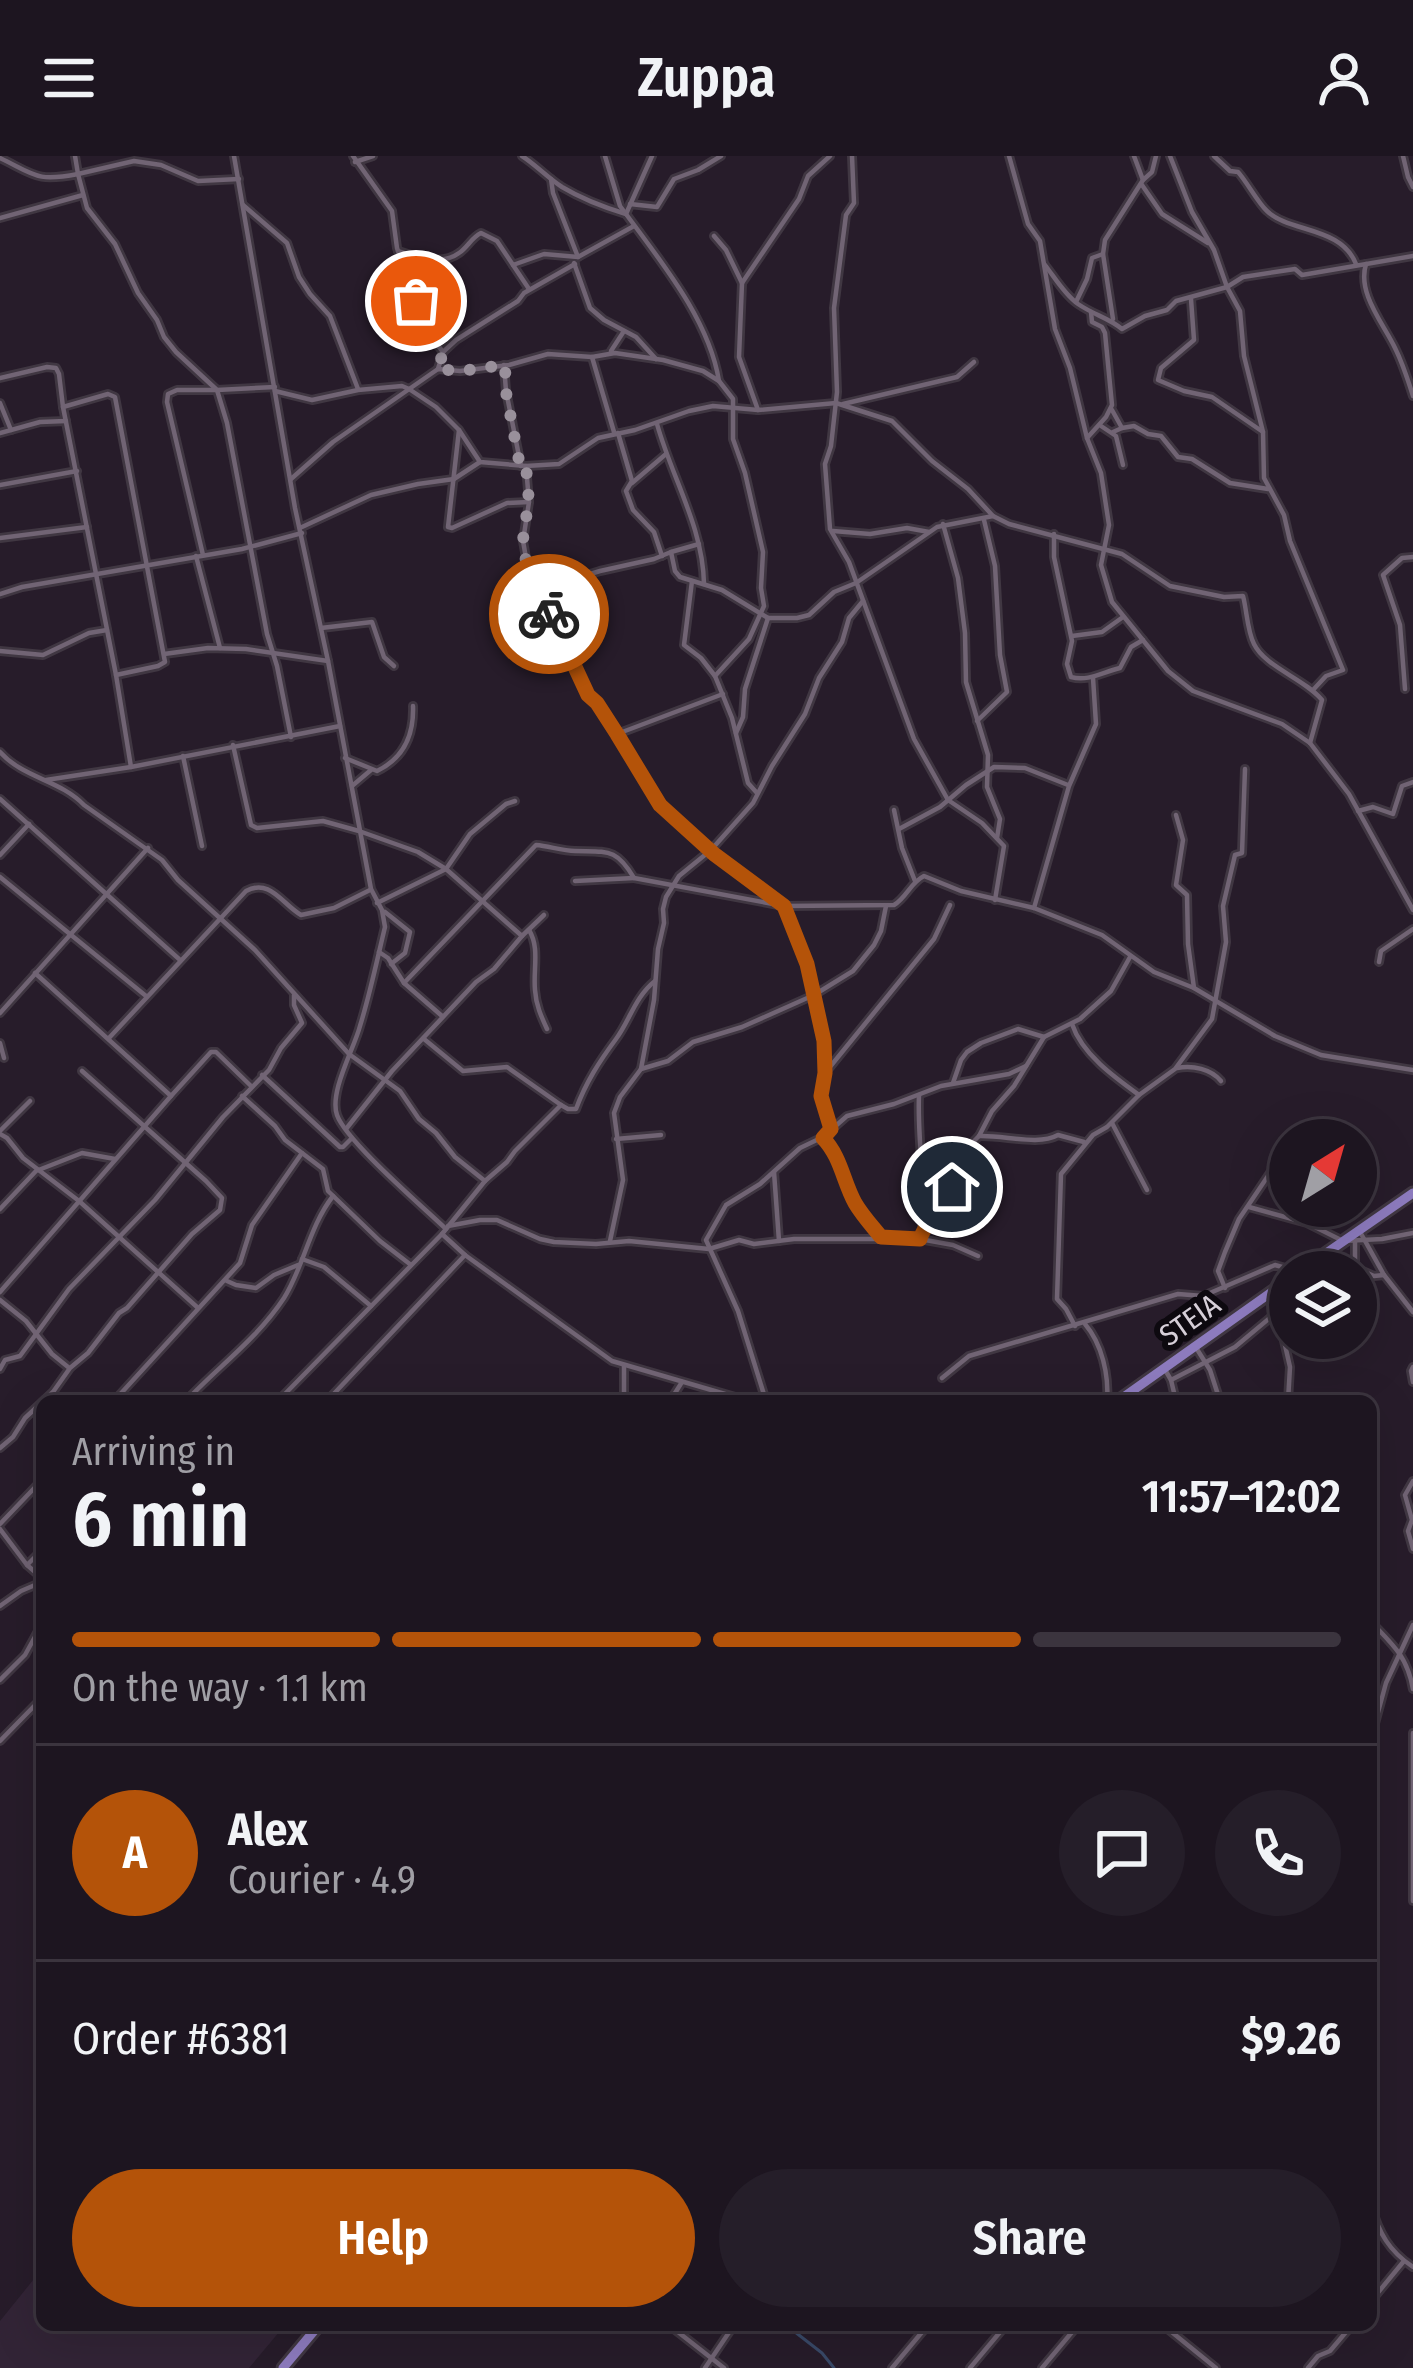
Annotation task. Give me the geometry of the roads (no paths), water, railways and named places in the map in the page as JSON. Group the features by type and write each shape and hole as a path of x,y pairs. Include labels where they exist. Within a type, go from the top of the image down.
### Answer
{"main road":[{"path":"1331,1251 1413,1192"},
{"name":"STEIA","path":"1126,1395 1269,1294"},
{"path":"283,2368 314,2331"}],"street":[{"path":"75,156 82,195 92,217 116,244 164,337 217,390 291,737"},
{"path":"234,156 371,889 382,910 410,932 405,953 391,964"},
{"path":"373,156 354,159 392,211 393,234 424,325 443,352"},
{"path":"523,156 560,186 592,204 626,214"},
{"path":"605,156 620,206 695,317 719,381"},
{"path":"626,214 652,156"},
{"path":"629,203 656,207 674,179 721,156"},
{"path":"742,283 799,199 808,176 830,156"},
{"path":"852,156 854,203 846,215 835,308 839,403 825,468 831,531 849,562 908,726 948,800 982,823 1005,848 994,899"},
{"path":"1009,156 1028,224 1040,241 1050,310 1100,473 1108,523 1102,569 1111,599 1168,670 1193,691 1282,724 1310,742 1339,779 1413,910"},
{"path":"1134,156 1142,182 1162,214 1208,243"},
{"path":"1156,156 1152,172 1105,240 1113,319 1120,328 1167,310 1174,302 1250,275 1295,269 1302,275 1413,256"},
{"path":"1170,156 1240,311 1244,356 1262,432 1263,473 1343,670 1326,676 1313,690"},
{"path":"1214,156 1238,172 1267,212 1338,242 1356,264"},
{"path":"1403,156 1413,187"},
{"path":"0,158 42,178 134,161 161,165 198,181 239,179"},
{"path":"550,177 590,308 636,337 656,359"},
{"path":"0,218 82,195"},
{"path":"244,205 286,243 299,277 330,316 358,390"},
{"path":"291,479 333,442 438,369 443,352 456,340 634,226"},
{"path":"398,251 417,258 451,258 481,233 497,241 529,290"},
{"path":"715,236 742,283 739,357 758,410"},
{"path":"513,265 544,254 575,260"},
{"path":"1076,302 1092,258 1103,254"},
{"path":"1045,264 1076,302 1113,319"},
{"path":"1366,264 1367,294 1413,396"},
{"path":"1191,297 1194,340 1162,368 1158,380 1212,397 1262,432"},
{"path":"1091,312 1092,322 1105,333 1111,410 1122,428"},
{"path":"610,353 624,331"},
{"path":"438,369 505,365 548,354 592,357 610,353 695,368 719,381 733,399 733,440 762,544 764,606 749,639 715,676"},
{"path":"592,357 632,483"},
{"path":"0,594 250,546 302,530 371,495 454,479 480,462 559,464 594,439 689,411 713,406 758,410 839,403 957,377 974,362"},
{"path":"505,365 506,392 529,502 523,541 526,565 536,591 572,640 575,667 588,695 660,805 784,906 805,956 824,1041 821,1096 831,1129"},
{"path":"0,378 47,367 56,368 59,374 130,767"},
{"path":"220,648 166,398 171,392 275,389 311,400 402,386 436,407 480,462"},
{"path":"63,407 108,394 115,397 165,662 116,675"},
{"path":"0,403 11,430"},
{"path":"839,403 892,422 993,516 1009,524 1130,558 1170,586 1243,596 1257,649 1313,690 1322,703 1310,742"},
{"path":"1087,438 1111,410"},
{"path":"0,433 40,422 66,421"},
{"path":"657,424 691,514 704,564 704,584"},
{"path":"1100,425 1119,442 1123,465"},
{"path":"1113,432 1130,425 1161,436 1178,458 1192,459 1230,484 1268,488"},
{"path":"459,430 450,528 507,503 529,502"},
{"path":"662,556 654,532 633,510 626,490 666,454"},
{"path":"0,485 77,471"},
{"path":"670,552 678,575 722,590 768,618 806,616 834,592 856,583 928,532 943,524 993,516"},
{"path":"977,721 1007,692 995,566 984,518"},
{"path":"943,524 958,578 966,682 988,755 987,787 999,814 998,838"},
{"path":"0,538 87,527"},
{"path":"831,531 870,534 908,528 928,532"},
{"path":"1054,534 1054,557 1072,636 1067,664 1071,676 1093,678 1120,668 1131,647 1144,639"},
{"path":"536,591 699,544"},
{"path":"1405,689 1400,625 1383,575 1402,558 1413,557"},
{"path":"692,581 684,645 715,676 748,782 758,794"},
{"path":"610,1241 623,1180 616,1104 641,1069 664,923 662,909 680,875 748,810 805,714 819,677 862,601"},
{"path":"1072,636 1102,632 1123,617"},
{"path":"736,733 768,618"},
{"path":"321,628 372,622 384,658 394,666"},
{"path":"0,651 43,655 107,630"},
{"path":"164,654 220,648 328,662"},
{"path":"1034,908 1069,786 1096,720 1093,678"},
{"path":"617,734 723,694"},
{"path":"345,758 370,770 384,769 402,753 413,706"},
{"path":"46,780 340,726"},
{"path":"233,746 251,825 323,821 418,852 446,869 522,936"},
{"path":"0,752 26,773 75,795 148,848 255,950 349,1054 400,1091 419,1120 485,1181"},
{"path":"183,756 202,846"},
{"path":"899,829 999,766 1019,767 1069,786"},
{"path":"1075,1326 1057,1299 1060,1178 1085,1142 1175,1069 1210,1023 1226,943 1223,906 1235,855 1242,853 1245,769"},
{"path":"351,788 370,770"},
{"path":"1358,812 1373,807 1394,814 1404,784 1413,782"},
{"path":"0,799 179,959"},
{"path":"377,903 446,869 470,834 515,801"},
{"path":"894,810 915,881"},
{"path":"1176,815 1183,840 1176,885 1187,895 1194,988"},
{"path":"0,854 29,824"},
{"path":"404,983 536,844 570,851 607,851 619,856 634,878"},
{"path":"0,1013 148,848"},
{"path":"575,881 634,878 784,906 886,906 898,903 915,881 927,877 961,891 1034,908 1102,935 1154,972 1321,1055 1413,1070"},
{"path":"0,878 146,996"},
{"path":"109,1037 254,886 269,888 301,915 334,908 371,889"},
{"path":"825,1073 934,939 950,905"},
{"path":"641,1069 668,1061 697,1040 742,1027 814,995 863,962 881,931 886,906"},
{"path":"382,910 385,927 336,1106 346,1130 465,1255 604,1356 728,1395"},
{"path":"346,1130 476,982 544,915"},
{"path":"1378,962 1381,951 1413,928"},
{"path":"529,929 536,943 537,1006 547,1029"},
{"path":"379,952 404,983 443,1018"},
{"path":"921,1235 952,1187 966,1149 1044,1037 1072,1024 1111,991 1130,956"},
{"path":"35,973 171,1096"},
{"path":"424,1039 463,1071 507,1066 561,1105 576,1109 594,1068 634,1004 656,981"},
{"path":"0,1369 5,1360 20,1356 69,1289 262,1075 302,1023 294,994"},
{"path":"1072,1024 1094,1058 1139,1094"},
{"path":"953,1083 961,1060 981,1043 1018,1029 1044,1037"},
{"path":"0,1043 4,1058"},
{"path":"70,1368 0,1296 212,1052 251,1086"},
{"path":"764,1395 738,1311 706,1238 722,1210 853,1113 1027,1066"},
{"path":"1175,1069 1187,1066 1211,1072 1221,1082"},
{"path":"49,1395 222,1204 217,1192 82,1071"},
{"path":"262,1075 342,1148 352,1138"},
{"path":"919,1095 921,1235"},
{"path":"242,1096 285,1140 323,1169 326,1188 333,1196 411,1265"},
{"path":"30,1101 0,1132 22,1158 79,1201 197,1307"},
{"path":"284,1395 561,1105"},
{"path":"1112,1124 1147,1190"},
{"path":"616,1139 661,1135"},
{"path":"979,1136 1026,1141 1058,1135 1085,1142"},
{"path":"823,1138 837,1155 853,1199 881,1237"},
{"path":"0,1209 37,1171 82,1153 116,1159"},
{"path":"119,1395 240,1263 251,1225 302,1153"},
{"path":"774,1172 779,1241"},
{"path":"1225,1288 1219,1268 1239,1219 1269,1175"},
{"path":"192,1395 241,1352 286,1296 333,1196"},
{"path":"1249,1207 1366,1241 1413,1233"},
{"path":"445,1230 497,1220 554,1242 709,1249 738,1240 754,1244 921,1235 978,1256"},
{"path":"1352,1237 1366,1241 1384,1275 1413,1312"},
{"path":"1352,1237 1353,1251"},
{"path":"333,1395 465,1255"},
{"path":"226,1280 256,1288 300,1262 324,1267 371,1306"},
{"path":"941,1378 970,1356 1178,1294 1203,1296 1269,1268"},
{"path":"1377,1276 1384,1275"},
{"path":"1171,1380 1242,1342 1269,1318"},
{"path":"1085,1324 1099,1344 1107,1395"},
{"path":"1195,1346 1218,1395"},
{"path":"1288,1359 1288,1395"},
{"path":"624,1366 624,1395"},
{"path":"1413,1366 1413,1382"},
{"path":"1164,1368 1175,1395"},
{"path":"674,1395 682,1382"},
{"path":"0,1448 35,1407"},
{"path":"1413,1481 1405,1495 1413,1549"},
{"path":"36,1487 0,1526 36,1574"},
{"path":"27,1564 36,1556"},
{"path":"0,1606 36,1583"},
{"path":"1377,1716 1386,1683 1413,1625"},
{"path":"1377,1628 1400,1652 1413,1689"},
{"path":"0,1680 36,1635"},
{"path":"0,1741 36,1704"},
{"path":"1413,1733 1413,1901"},
{"path":"1377,2224 1381,2236 1413,2266"},
{"path":"1377,2295 1404,2261"},
{"path":"677,2331 724,2368"},
{"path":"705,2368 730,2331"},
{"path":"892,2368 923,2331"},
{"path":"970,2368 1001,2331"},
{"path":"1042,2368 1073,2331"},
{"path":"1170,2331 1216,2368"},
{"path":"1308,2368 1347,2331"}],"waterway":[{"path":"794,2331 834,2368"}]}
